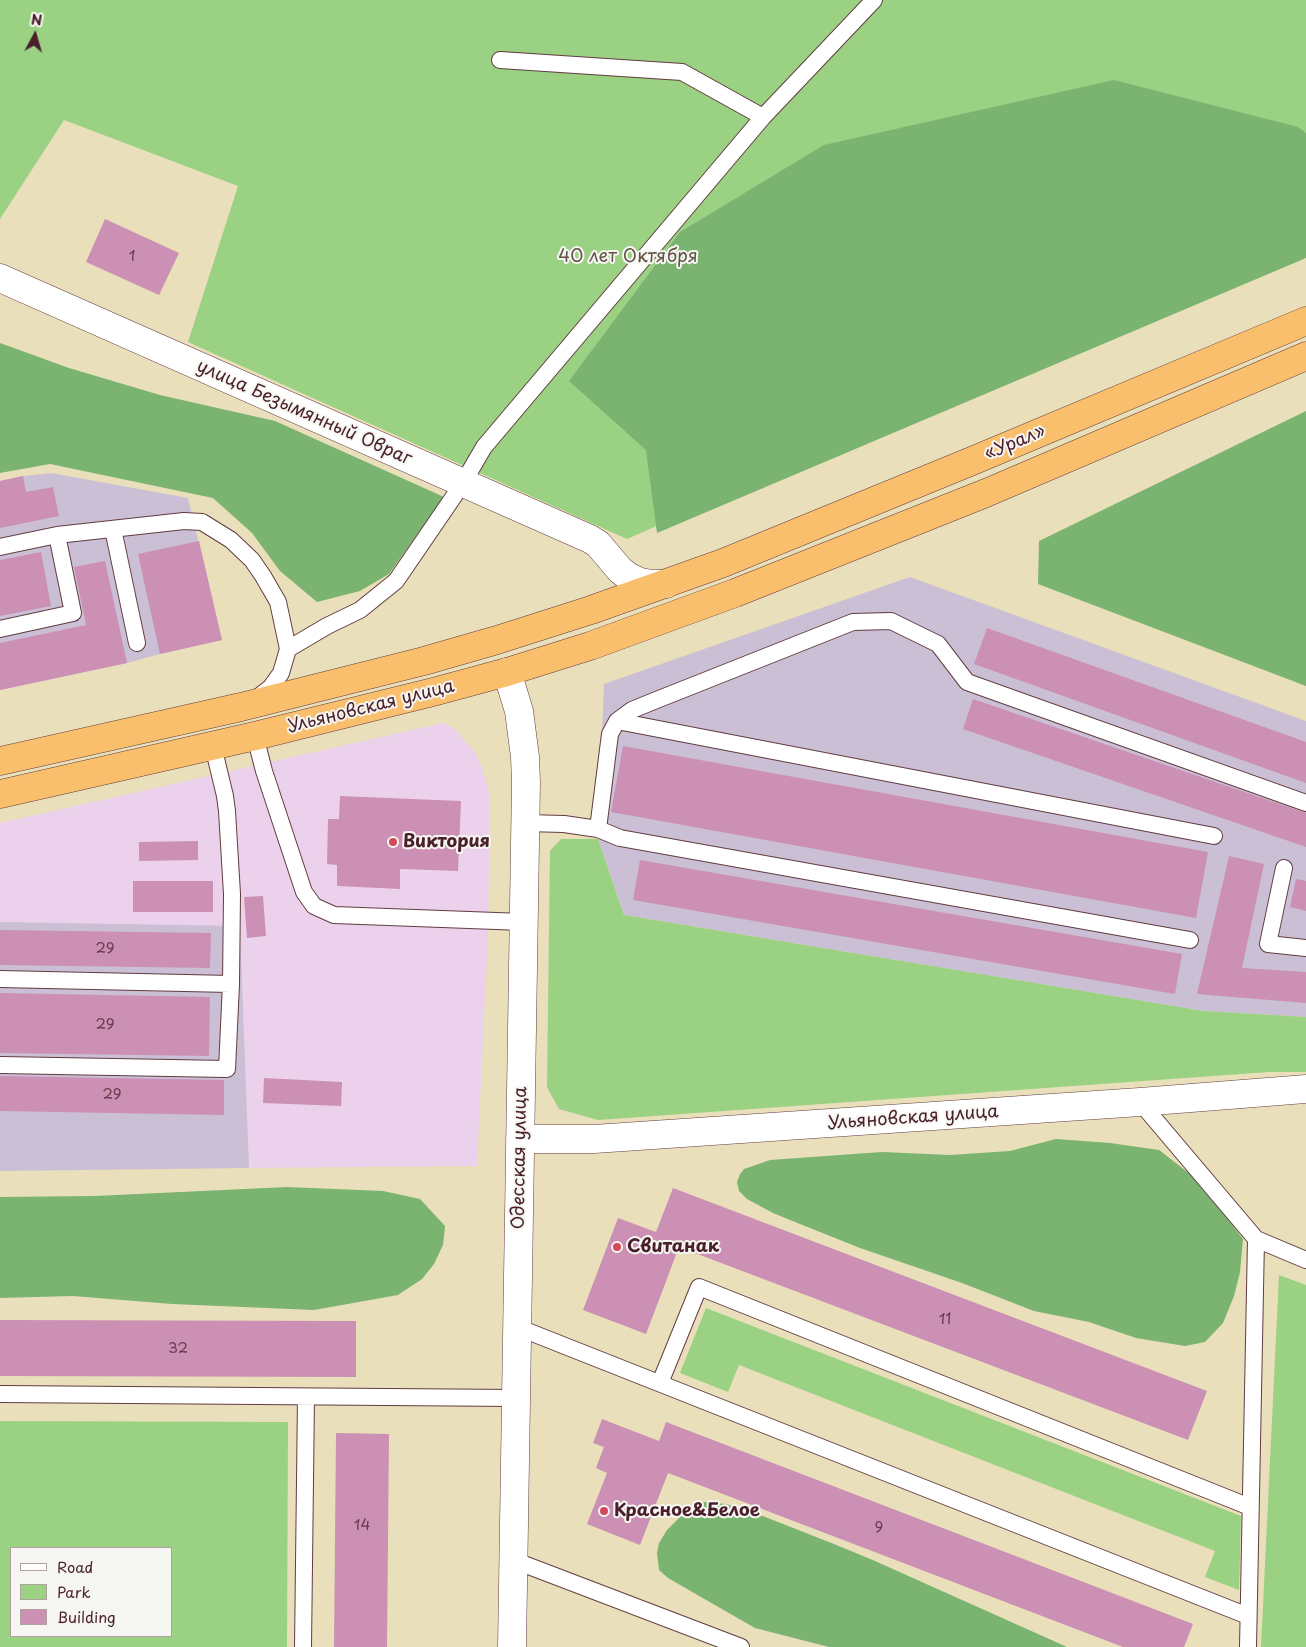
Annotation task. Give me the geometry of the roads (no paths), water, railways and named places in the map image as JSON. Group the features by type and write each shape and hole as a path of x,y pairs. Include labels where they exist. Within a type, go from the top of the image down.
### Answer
{"highway":[{"name":"«Урал»","path":"723,563 1306,321"},
{"name":"«Урал»","path":"735,593 986,493 1306,356"},
{"name":"Ульяновская улица","path":"0,761 241,707 424,661 590,610 723,563"},
{"name":"Ульяновская улица","path":"0,794 213,746 507,672 590,646 735,593"},
{"path":"497,640 507,672"}],"street":[{"name":"улица Безымянный Овраг","path":"0,278 590,539 598,544 620,570 629,577 646,583 666,584"},
{"path":"590,610 603,600 610,588 611,570 605,552"},
{"name":"Одесская улица","path":"507,672 519,711 526,782 512,1647"},
{"name":"Ульяновская улица","path":"520,1139 594,1140 1306,1089"}],"lane":[{"path":"288,649 327,626 360,610 396,581 463,484 484,447 763,117 874,0"},
{"path":"500,60 682,72 763,117"},
{"path":"0,547 57,535 184,521 202,522 231,540 252,560 278,602 288,649 284,665 271,687 241,707"},
{"path":"112,529 137,643"},
{"path":"0,630 73,613 57,535"},
{"path":"598,829 610,734 617,720 632,710 853,622 891,621 938,644 967,682 1306,803"},
{"path":"284,665 285,677 288,683 300,690 310,690"},
{"path":"617,720 1214,836"},
{"path":"254,736 304,892 314,906 334,915 523,922"},
{"path":"0,1065 227,1068 232,894 227,811 213,746"},
{"path":"525,823 564,824 598,829 620,838 1190,940"},
{"path":"1284,868 1268,944 1306,948"},
{"path":"0,979 230,984"},
{"path":"1140,1102 1256,1239 1306,1260"},
{"path":"1248,1647 1256,1239"},
{"path":"660,1383 699,1287 1250,1507"},
{"path":"517,1327 1248,1616"},
{"path":"0,1394 516,1398"},
{"path":"303,1647 306,1397"},
{"path":"513,1560 741,1647"}],"place":[{"name":"Виктория","path":"393,842"},
{"name":"Свитанак","path":"617,1247"},
{"name":"Красное&Белое","path":"604,1511"}],"park label":[{"name":"40 лет Октября","path":"628,257"}]}
